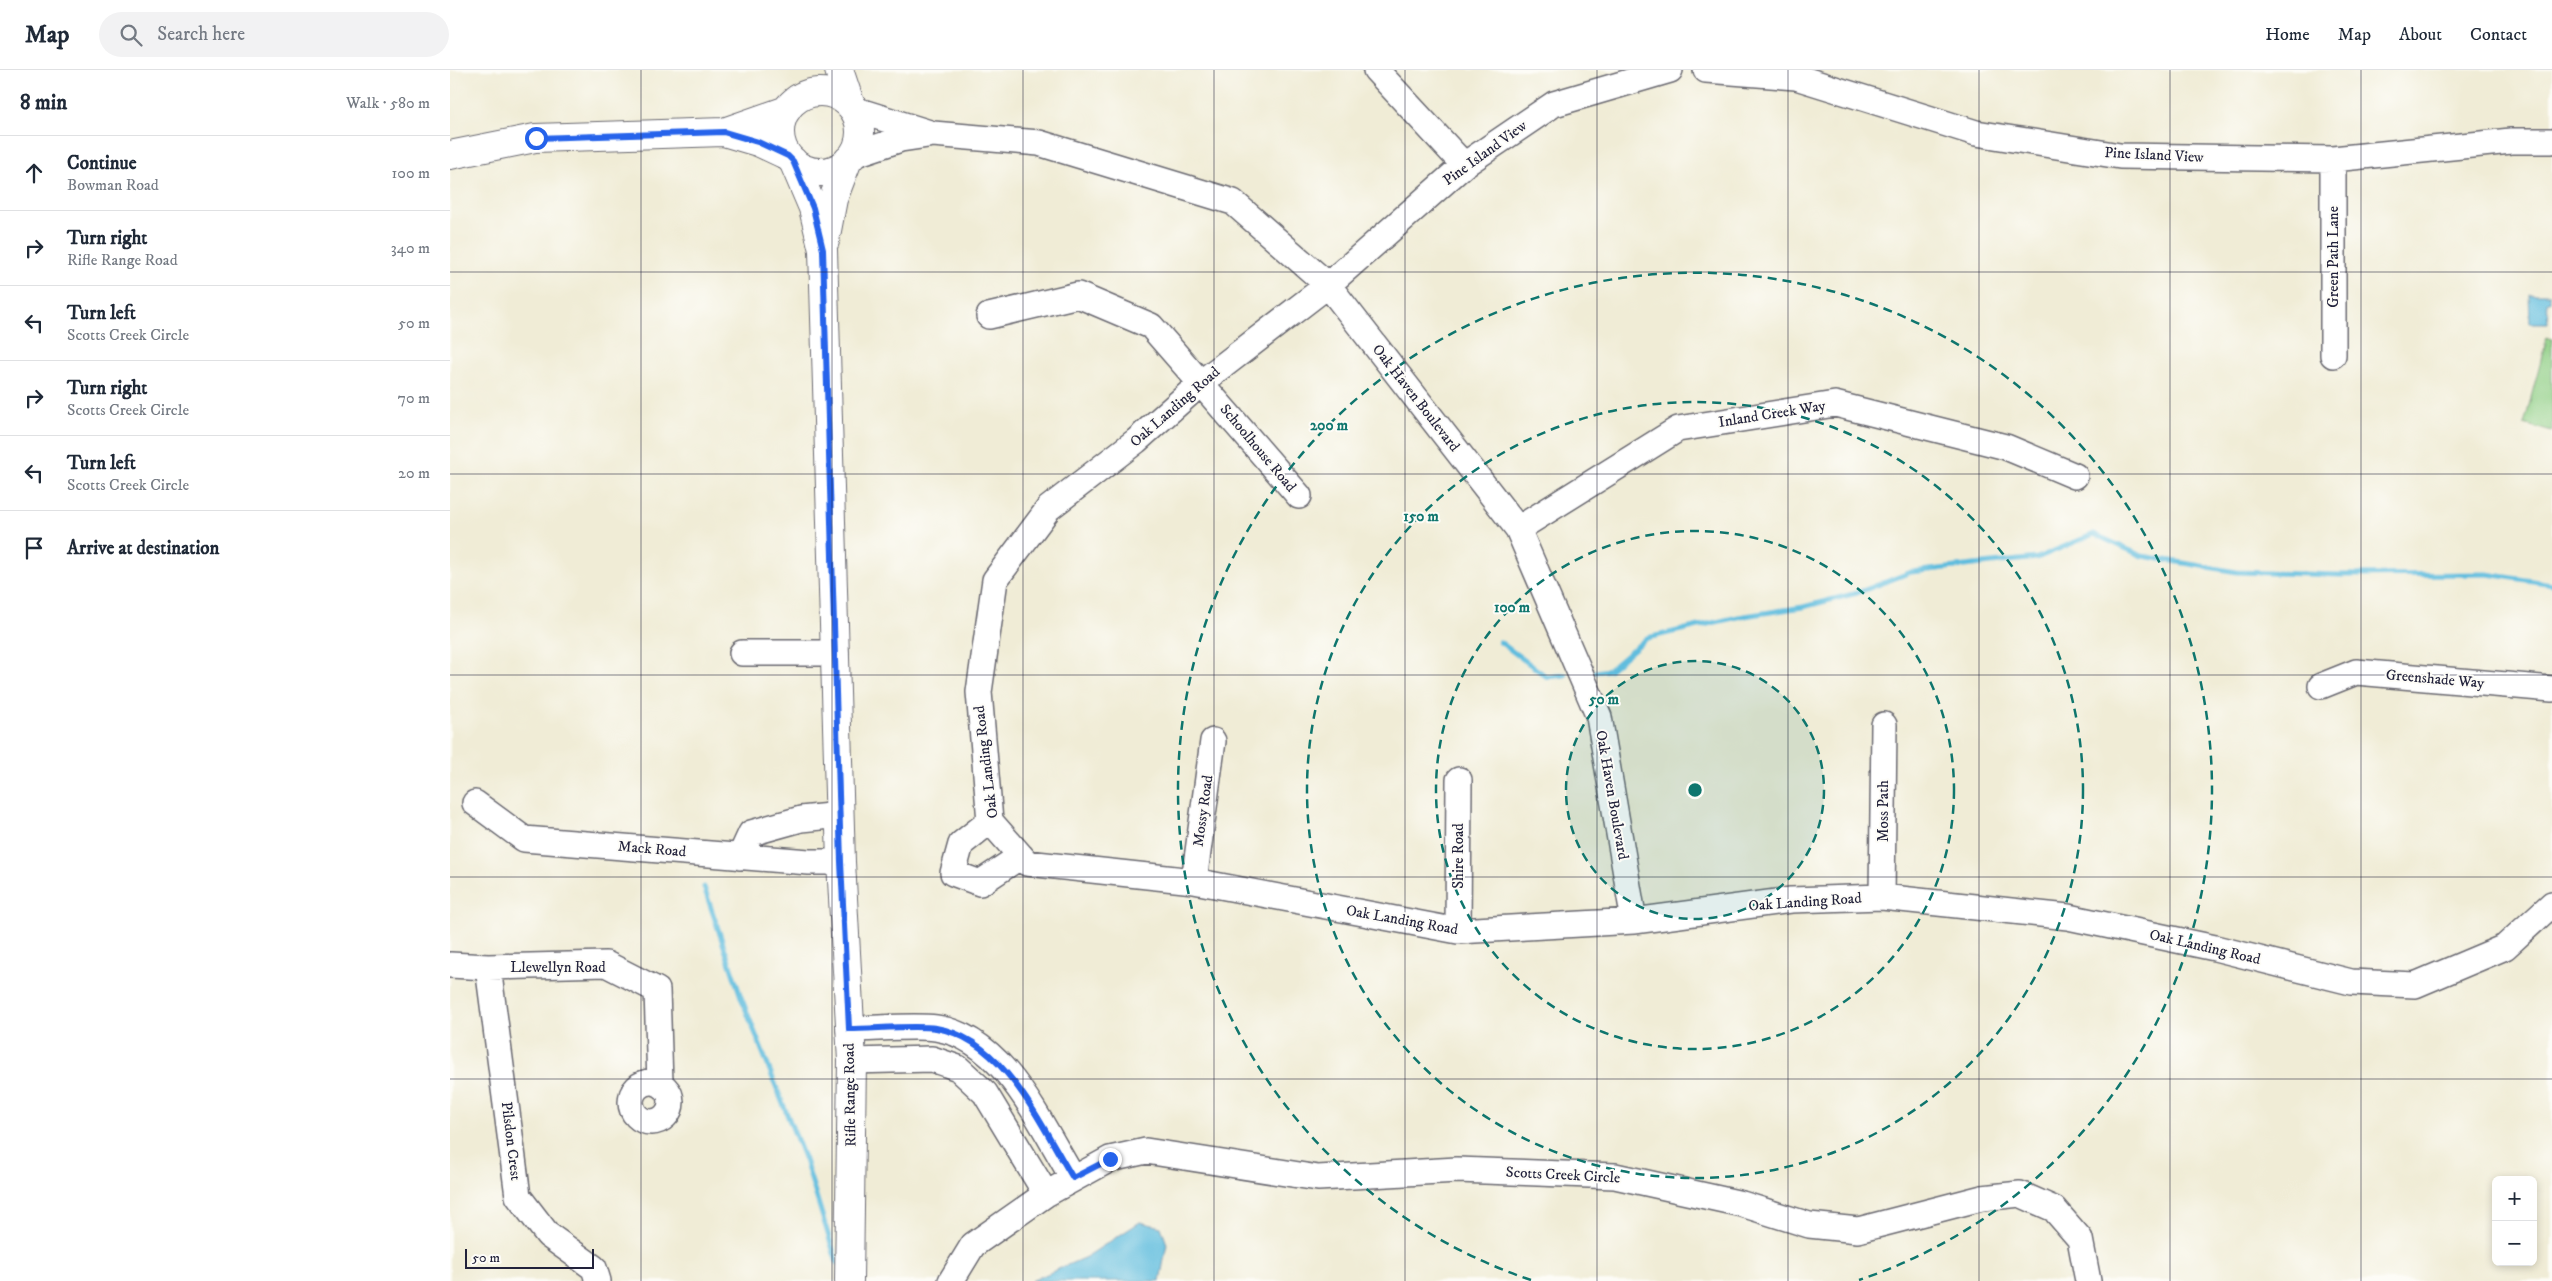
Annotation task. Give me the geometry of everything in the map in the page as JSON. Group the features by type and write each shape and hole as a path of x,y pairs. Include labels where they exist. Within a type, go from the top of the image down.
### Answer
{"main road":[{"path":"791,158 784,148 780,128 811,70"},
{"path":"450,155 536,138 724,132 753,141 791,158 810,170 820,172 840,166 850,158 858,144 859,120 852,107 839,70"},
{"path":"724,132 791,105 807,94 825,92 842,98 852,107"},
{"name":"Rifle Range Road","path":"791,158 813,208 823,250 841,862 852,1061 849,1281"},
{"name":"Rifle Range Road","path":"823,250 833,199 850,158"}],"street":[{"path":"1376,70 1464,165"},
{"name":"Pine Island View","path":"1328,285 1464,165 1554,104 1670,70"},
{"name":"Pine Island View","path":"1706,70 1796,77 1976,133 2120,156 2333,159 2511,141 2552,141"},
{"name":"Oak Haven Boulevard","path":"852,107 932,134 1039,143 1233,202 1328,285 1518,529 1599,717 1634,921"},
{"name":"Oak Haven Boulevard","path":"850,158 901,139 932,134"},
{"name":"Green Path Lane","path":"2333,159 2333,355"},
{"name":"Oak Landing Road","path":"1328,285 1202,382 1136,441 1049,508 995,580 979,692 990,821 1027,863 1194,880 1458,931 1634,921 1791,900 1882,897 2068,917 2215,948 2351,982 2415,985 2506,947 2552,904"},
{"name":"Schoolhouse Road","path":"990,316 1078,295 1151,326 1202,382 1299,496"},
{"name":"Inland Creek Way","path":"1518,529 1678,429 1835,404 2006,447 2075,476"},
{"path":"742,653 836,653"},
{"name":"Greenshade Way","path":"2321,686 2356,672 2552,689"},
{"name":"Moss Path","path":"1882,897 1884,726"},
{"name":"Mossy Road","path":"1194,880 1213,741"},
{"name":"Shire Road","path":"1458,931 1459,780"},
{"name":"Mack Road","path":"475,803 524,838 809,862 841,862"},
{"path":"740,856 751,833 801,819 840,815"},
{"path":"990,821 961,844 953,873 980,883 1021,856"},
{"name":"Llewellyn Road","path":"450,965 488,967 606,964 657,990 660,1083"},
{"name":"Pilsdon Crest","path":"488,967 518,1196 548,1234 594,1268 598,1281"},
{"path":"849,1029 936,1028 974,1041 1009,1073 1073,1178"},
{"path":"852,1061 932,1059 958,1068 985,1093 1046,1194"},
{"name":"Scotts Creek Circle","path":"951,1281 973,1245 1046,1194 1110,1159 1146,1151 1318,1178 1457,1170 1615,1176 1742,1204 1810,1225 1858,1230 1982,1198 2020,1194 2054,1209 2080,1239 2088,1281"}],"green space":[{"path":"2547,337 2552,339 2552,432 2524,424"}],"water":[{"path":"2529,294 2550,294 2550,302 2547,302 2548,323 2530,323"},
{"path":"1140,1222 1161,1227 1167,1244 1160,1281 1031,1281 1086,1257"}],"waterway":[{"path":"1595,672 1609,670 1647,638 1738,617 1803,607 1857,593 1911,572 2037,558 2094,534 2142,556 2237,572 2340,575 2487,574 2552,584"},
{"path":"1500,642 1547,677 1565,675"},
{"path":"704,887 741,997 805,1160 837,1263"}],"route":[{"path":"536,138 724,132 758,142 788,156 793,161 813,208 823,250 827,330 841,862 849,1029 936,1028 974,1041 1009,1073 1073,1178 1110,1159"}]}
